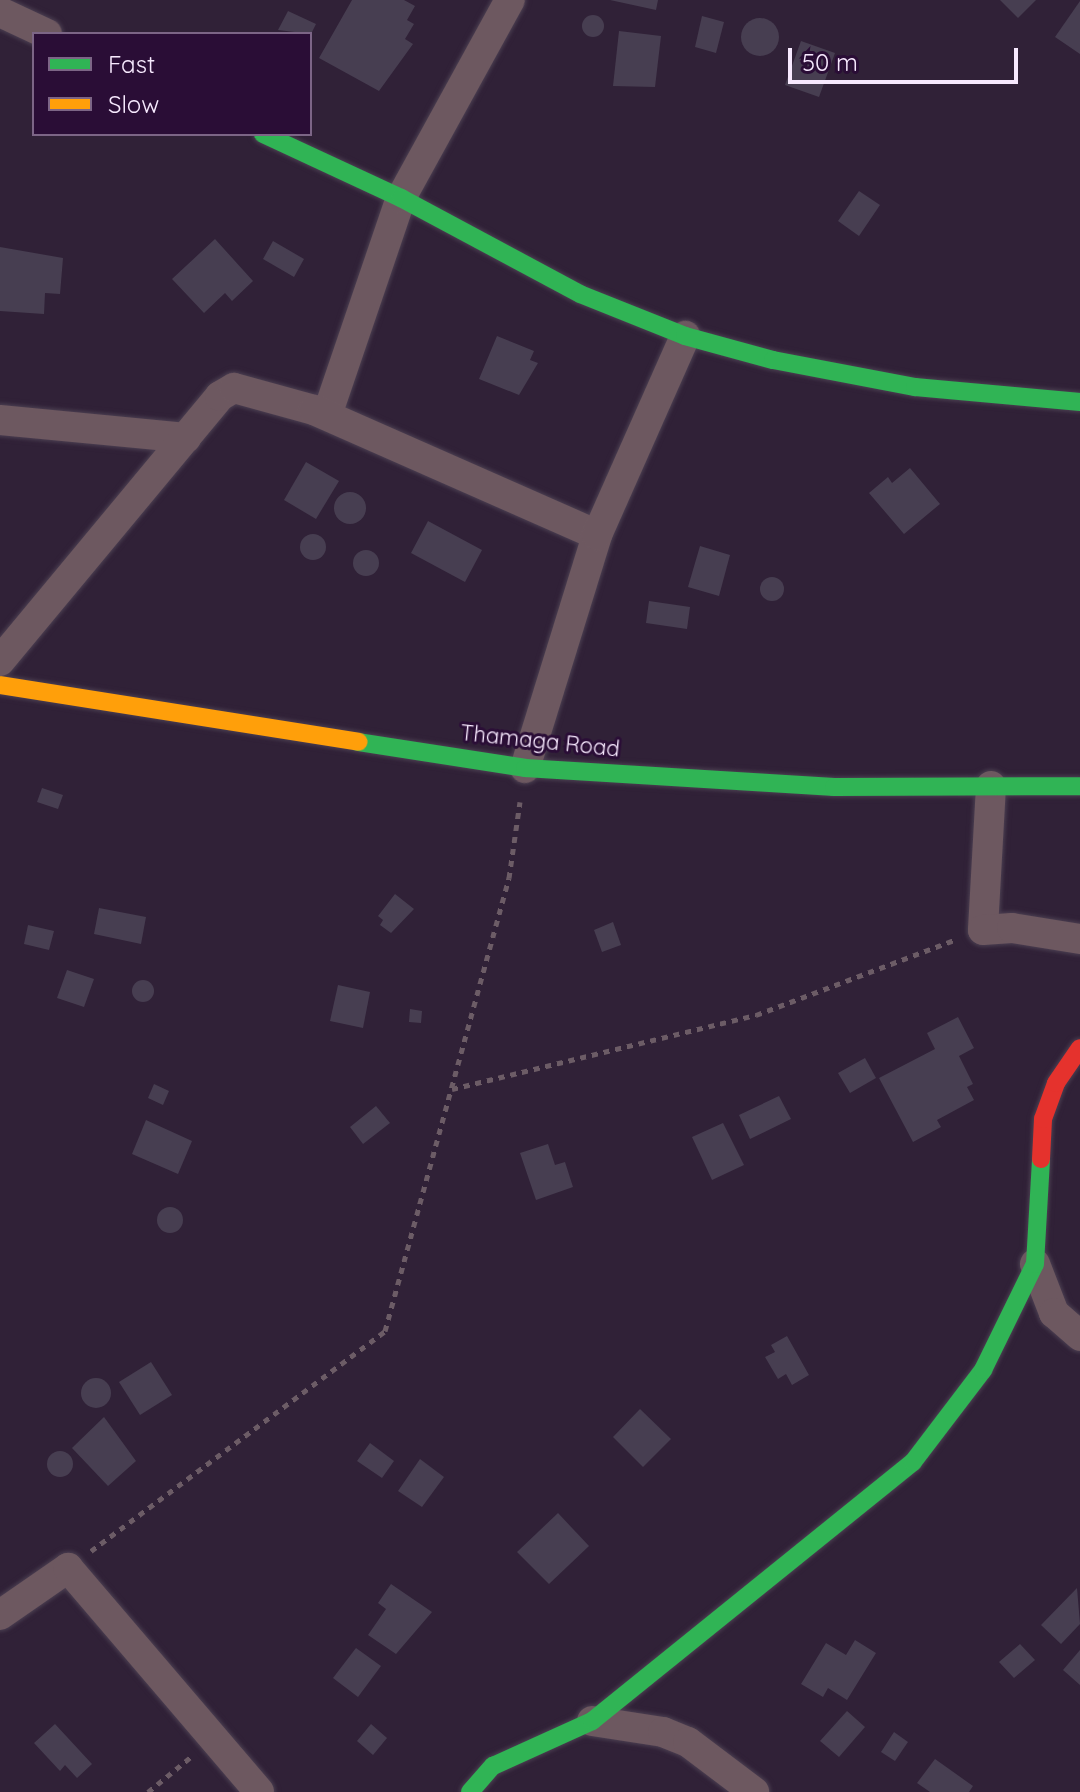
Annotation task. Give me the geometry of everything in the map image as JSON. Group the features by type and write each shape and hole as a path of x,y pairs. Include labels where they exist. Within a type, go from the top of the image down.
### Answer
{"street":[{"path":"327,415 401,198 510,0"},
{"path":"267,136 401,198 580,294 685,336 773,360 915,387 1080,402"},
{"path":"525,768 597,535 685,336"},
{"path":"0,661 220,396 234,388 327,415 597,535"},
{"path":"0,420 186,438"},
{"name":"Thamaga Road","path":"0,685 525,768 834,787 1080,786"},
{"path":"991,786 983,930 1012,928 1080,939"},
{"path":"470,1792 493,1766 592,1721 913,1462 983,1370 1035,1264 1043,1119 1056,1083 1080,1048"},
{"path":"1035,1264 1054,1313 1080,1336"},
{"path":"0,1615 68,1568 211,1740 259,1792"},
{"path":"592,1721 663,1732 688,1742 754,1792"}],"path":[{"path":"68,1568 385,1331 509,878 525,768"},
{"path":"451,1089 756,1015 983,930"},
{"path":"148,1792 211,1740"}],"building":[{"path":"352,0 404,0 415,6 407,20 414,24 405,39 413,44 379,91 319,58"},
{"path":"610,0 658,0 656,10"},
{"path":"1000,0 1036,0 1018,18"},
{"path":"1080,1 1080,54 1055,37"},
{"path":"288,11 316,24 312,32 278,30"},
{"path":"593,15 601,18 604,26 601,34 593,37 585,34 582,26 585,18"},
{"path":"702,16 724,22 716,53 695,47"},
{"path":"760,18 774,23 779,37 774,51 760,56 746,51 741,37 746,23"},
{"path":"619,31 661,36 655,87 613,86"},
{"path":"801,41 835,53 819,97 785,85"},
{"path":"859,191 880,205 859,236 838,221"},
{"path":"215,239 253,281 232,301 225,293 204,313 172,279"},
{"path":"273,241 304,259 294,277 263,259"},
{"path":"0,247 63,258 60,294 45,293 44,314 0,311"},
{"path":"497,336 534,351 530,360 538,363 519,395 479,379"},
{"path":"306,462 339,481 316,519 284,500"},
{"path":"910,468 940,504 904,534 869,493 888,477 892,483"},
{"path":"350,492 362,496 366,508 362,520 350,524 338,520 334,508 338,496"},
{"path":"428,521 482,550 465,582 411,553"},
{"path":"313,534 322,538 326,547 322,556 313,560 304,556 300,547 304,538"},
{"path":"700,546 730,555 719,596 688,587"},
{"path":"366,550 375,554 379,563 375,572 366,576 357,572 353,563 357,554"},
{"path":"772,577 781,580 784,589 781,598 772,601 763,598 760,589 763,580"},
{"path":"649,601 690,607 687,629 646,623"},
{"path":"42,788 63,795 58,809 37,802"},
{"path":"395,894 414,909 391,933 380,925 383,920 378,916"},
{"path":"99,908 146,917 141,944 94,934"},
{"path":"613,922 621,945 602,952 594,930"},
{"path":"28,925 54,931 49,950 24,944"},
{"path":"67,970 94,979 84,1007 57,998"},
{"path":"143,980 151,983 154,991 151,999 143,1002 135,999 132,991 135,983"},
{"path":"338,985 370,992 363,1028 330,1021"},
{"path":"410,1009 422,1011 421,1023 409,1022"},
{"path":"958,1017 974,1048 959,1056 973,1084 967,1087 974,1100 937,1120 941,1127 913,1142 879,1078 935,1049 927,1033"},
{"path":"865,1058 876,1078 850,1093 838,1073"},
{"path":"154,1084 169,1091 163,1105 148,1098"},
{"path":"779,1096 791,1119 750,1139 739,1115"},
{"path":"376,1106 390,1123 363,1144 350,1127"},
{"path":"146,1120 192,1141 178,1174 132,1154"},
{"path":"723,1123 744,1165 712,1180 692,1137"},
{"path":"548,1144 555,1165 565,1162 573,1187 536,1200 520,1153"},
{"path":"170,1207 179,1211 183,1220 179,1229 170,1233 161,1229 157,1220 161,1211"},
{"path":"787,1336 809,1375 792,1385 786,1374 778,1379 765,1357 775,1352 771,1345"},
{"path":"151,1362 172,1395 140,1415 119,1382"},
{"path":"96,1378 102,1379 110,1387 110,1399 102,1407 96,1408 90,1407 82,1399 81,1393 82,1387 90,1379"},
{"path":"640,1409 671,1439 643,1467 613,1437"},
{"path":"104,1417 136,1461 108,1486 72,1448"},
{"path":"370,1443 394,1461 382,1478 357,1461"},
{"path":"60,1451 69,1455 73,1464 69,1473 60,1477 51,1473 47,1464 51,1455"},
{"path":"420,1459 444,1477 422,1507 398,1491"},
{"path":"558,1513 589,1546 549,1584 517,1552"},
{"path":"391,1584 432,1612 396,1654 368,1635 386,1609 378,1603"},
{"path":"1077,1588 1080,1624 1061,1644 1041,1625"},
{"path":"855,1640 876,1653 847,1700 828,1688 823,1697 801,1684 826,1643 846,1655"},
{"path":"1020,1644 1035,1660 1014,1678 999,1662"},
{"path":"356,1648 381,1666 358,1697 333,1678"},
{"path":"1080,1650 1080,1685 1063,1670"},
{"path":"847,1711 865,1727 839,1757 820,1741"},
{"path":"55,1724 92,1764 77,1778 65,1765 60,1771 34,1743"},
{"path":"371,1724 387,1738 373,1755 357,1741"},
{"path":"894,1732 908,1742 895,1761 881,1752"},
{"path":"935,1759 973,1786 969,1792 930,1792 917,1783"}],"traffic: fast":[{"path":"267,136 401,198 580,294 685,336 773,360 915,387 1080,402"},
{"path":"358,742 525,768 834,787 1080,786"},
{"path":"470,1792 493,1766 592,1721 913,1462 983,1370 1035,1264 1041,1159"}],"traffic: slow":[{"path":"0,685 358,742"}],"traffic: jam":[{"path":"1041,1159 1043,1119 1056,1083 1080,1048"}]}
